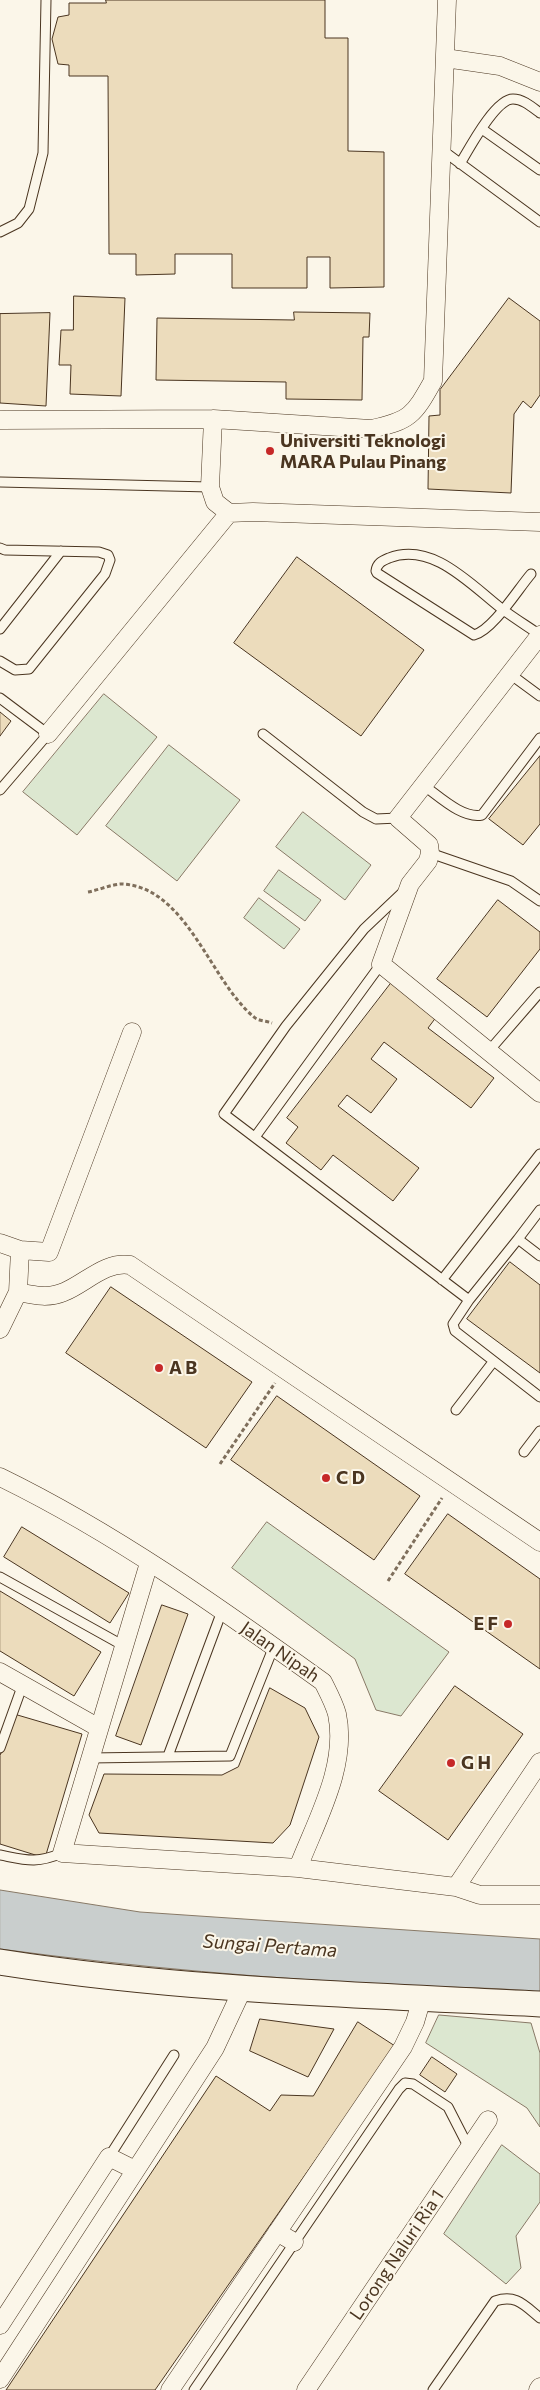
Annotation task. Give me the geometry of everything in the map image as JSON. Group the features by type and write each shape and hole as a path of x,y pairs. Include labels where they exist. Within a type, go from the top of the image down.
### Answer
{"street":[{"path":"0,420 213,419 371,429 397,424 417,410 433,381 447,0"},
{"path":"445,58 500,66 540,82"},
{"path":"213,419 210,487 215,502 229,513 253,512 540,522"},
{"path":"48,734 229,513"},
{"path":"540,635 398,818 429,845 430,853 428,861 410,884 381,964 540,1092"},
{"path":"0,1243 20,1250 49,1252 132,1032"},
{"path":"0,1329 18,1292 20,1250"},
{"path":"18,1292 41,1297 62,1293 118,1263 130,1265 540,1542"},
{"name":"Jalan Nipah","path":"0,1477 48,1500 149,1563 274,1646 324,1682 337,1714 339,1749 331,1784 298,1868"},
{"path":"149,1563 62,1853 298,1868 456,1887 480,1895 540,1895"},
{"path":"0,1672 99,1728"},
{"path":"456,1887 540,1762"},
{"path":"0,1962 99,1976 243,1988 540,2004"},
{"path":"0,2379 215,2048 243,1988"},
{"path":"170,2390 403,2047 415,2022 422,1998"},
{"name":"Lorong Naluri Ria 1","path":"306,2390 488,2120"},
{"path":"0,2325 109,2157 134,2170"},
{"path":"278,2232 294,2242"}],"lane":[{"path":"0,232 18,223 30,208 43,153 46,0"},
{"path":"460,164 494,111 506,100 514,99 528,103 540,112"},
{"path":"482,129 540,170"},
{"path":"441,150 540,222"},
{"path":"0,482 210,487"},
{"path":"0,661 14,670 29,669 105,574 110,560 108,556 99,552 2,551"},
{"path":"0,629 61,551"},
{"path":"531,574 503,609 481,633 474,635 377,574 377,567 382,561 393,557 413,554 436,561 455,570 503,609 540,635"},
{"path":"510,674 540,696"},
{"path":"0,698 48,734 0,790"},
{"path":"263,734 363,812 376,819 398,818"},
{"path":"424,785 463,812 474,816 482,815 540,738"},
{"path":"430,853 511,881 540,901"},
{"path":"410,884 364,929 286,1026 224,1114 469,1300"},
{"path":"255,1137 381,964"},
{"path":"488,1052 540,992"},
{"path":"442,1280 540,1154"},
{"path":"540,1210 469,1300 452,1328 493,1362 540,1396"},
{"path":"518,1239 540,1256"},
{"path":"456,1410 493,1362"},
{"path":"524,1452 540,1431"},
{"path":"0,1577 124,1646"},
{"path":"168,1756 222,1611"},
{"path":"90,1758 230,1756 274,1646"},
{"path":"0,1748 23,1684"},
{"path":"0,1855 32,1861 46,1860 62,1853"},
{"path":"109,2157 174,2055"},
{"path":"194,2390 398,2089 405,2083 413,2084 448,2107 469,2148"},
{"path":"433,2390 495,2301 507,2297 519,2301 540,2318"}],"path":[{"path":"88,892 122,884 149,891 176,912 229,989 255,1018 286,1026"},
{"path":"220,1464 285,1368"},
{"path":"388,1581 452,1483"}],"green space":[{"path":"104,694 157,737 77,835 23,792"},
{"path":"169,745 240,800 177,881 106,826"},
{"path":"303,812 371,865 345,900 276,847"},
{"path":"279,870 321,900 305,921 264,891"},
{"path":"259,898 300,929 284,949 244,918"},
{"path":"267,1522 449,1652 401,1716 376,1710 355,1659 232,1568"},
{"path":"439,2015 531,2023 540,2053 540,2127 527,2108 426,2043"},
{"path":"502,2145 540,2174 540,2202 516,2236 521,2268 506,2284 444,2234"}],"water":[{"name":"Sungai Pertama","path":"0,1890 140,1912 540,1939 540,1992 252,1976 151,1967 0,1949"}],"building":[{"path":"106,0 325,0 325,38 348,38 348,151 384,152 384,287 330,288 330,257 307,257 307,288 232,288 232,254 175,254 175,274 136,275 136,254 109,254 108,76 69,76 69,65 58,64 52,39 58,17 69,15 69,3 106,3"},
{"path":"74,296 125,298 121,396 70,394 71,365 59,365 61,330 73,330"},
{"path":"509,298 540,321 540,395 531,408 523,401 514,414 511,493 428,489 429,416 440,415 440,390"},
{"path":"294,312 370,313 369,337 363,337 362,400 286,399 286,382 156,380 157,318 294,320"},
{"path":"50,313 46,406 0,403 0,314"},
{"path":"297,557 424,650 361,736 234,643"},
{"path":"0,712 11,721 0,736"},
{"path":"540,756 540,824 523,845 489,819"},
{"path":"498,900 540,932 540,949 487,1017 437,979"},
{"path":"392,982 437,1016 428,1028 494,1078 471,1108 384,1042 371,1059 397,1079 371,1113 347,1095 338,1106 419,1168 393,1201 333,1155 321,1170 286,1143 298,1127 287,1118"},
{"path":"510,1262 540,1285 540,1373 467,1319"},
{"name":"A B","path":"111,1287 252,1382 206,1448 66,1353"},
{"name":"C D","path":"277,1396 420,1496 374,1560 231,1460"},
{"name":"E F","path":"448,1514 540,1579 540,1669 405,1574"},
{"path":"22,1527 129,1593 110,1623 4,1557"},
{"path":"0,1591 101,1652 74,1696 0,1651"},
{"path":"162,1605 188,1614 141,1745 116,1736"},
{"name":"G H","path":"455,1686 523,1734 448,1840 379,1791"},
{"path":"270,1688 305,1708 319,1737 290,1825 273,1843 99,1833 89,1815 104,1774 222,1775 238,1767"},
{"path":"14,1714 82,1734 45,1858 0,1844 0,1756"},
{"path":"260,2019 334,2029 308,2077 250,2051"},
{"path":"358,2022 395,2046 155,2390 6,2390 216,2076 270,2111 281,2095 313,2096"},
{"path":"432,2057 457,2074 445,2092 420,2075"}],"place":[{"name":"Universiti Teknologi MARA Pulau Pinang","path":"270,451"},
{"name":"A B","path":"159,1368"},
{"name":"C D","path":"326,1478"},
{"name":"E F","path":"508,1624"},
{"name":"G H","path":"451,1763"}]}
